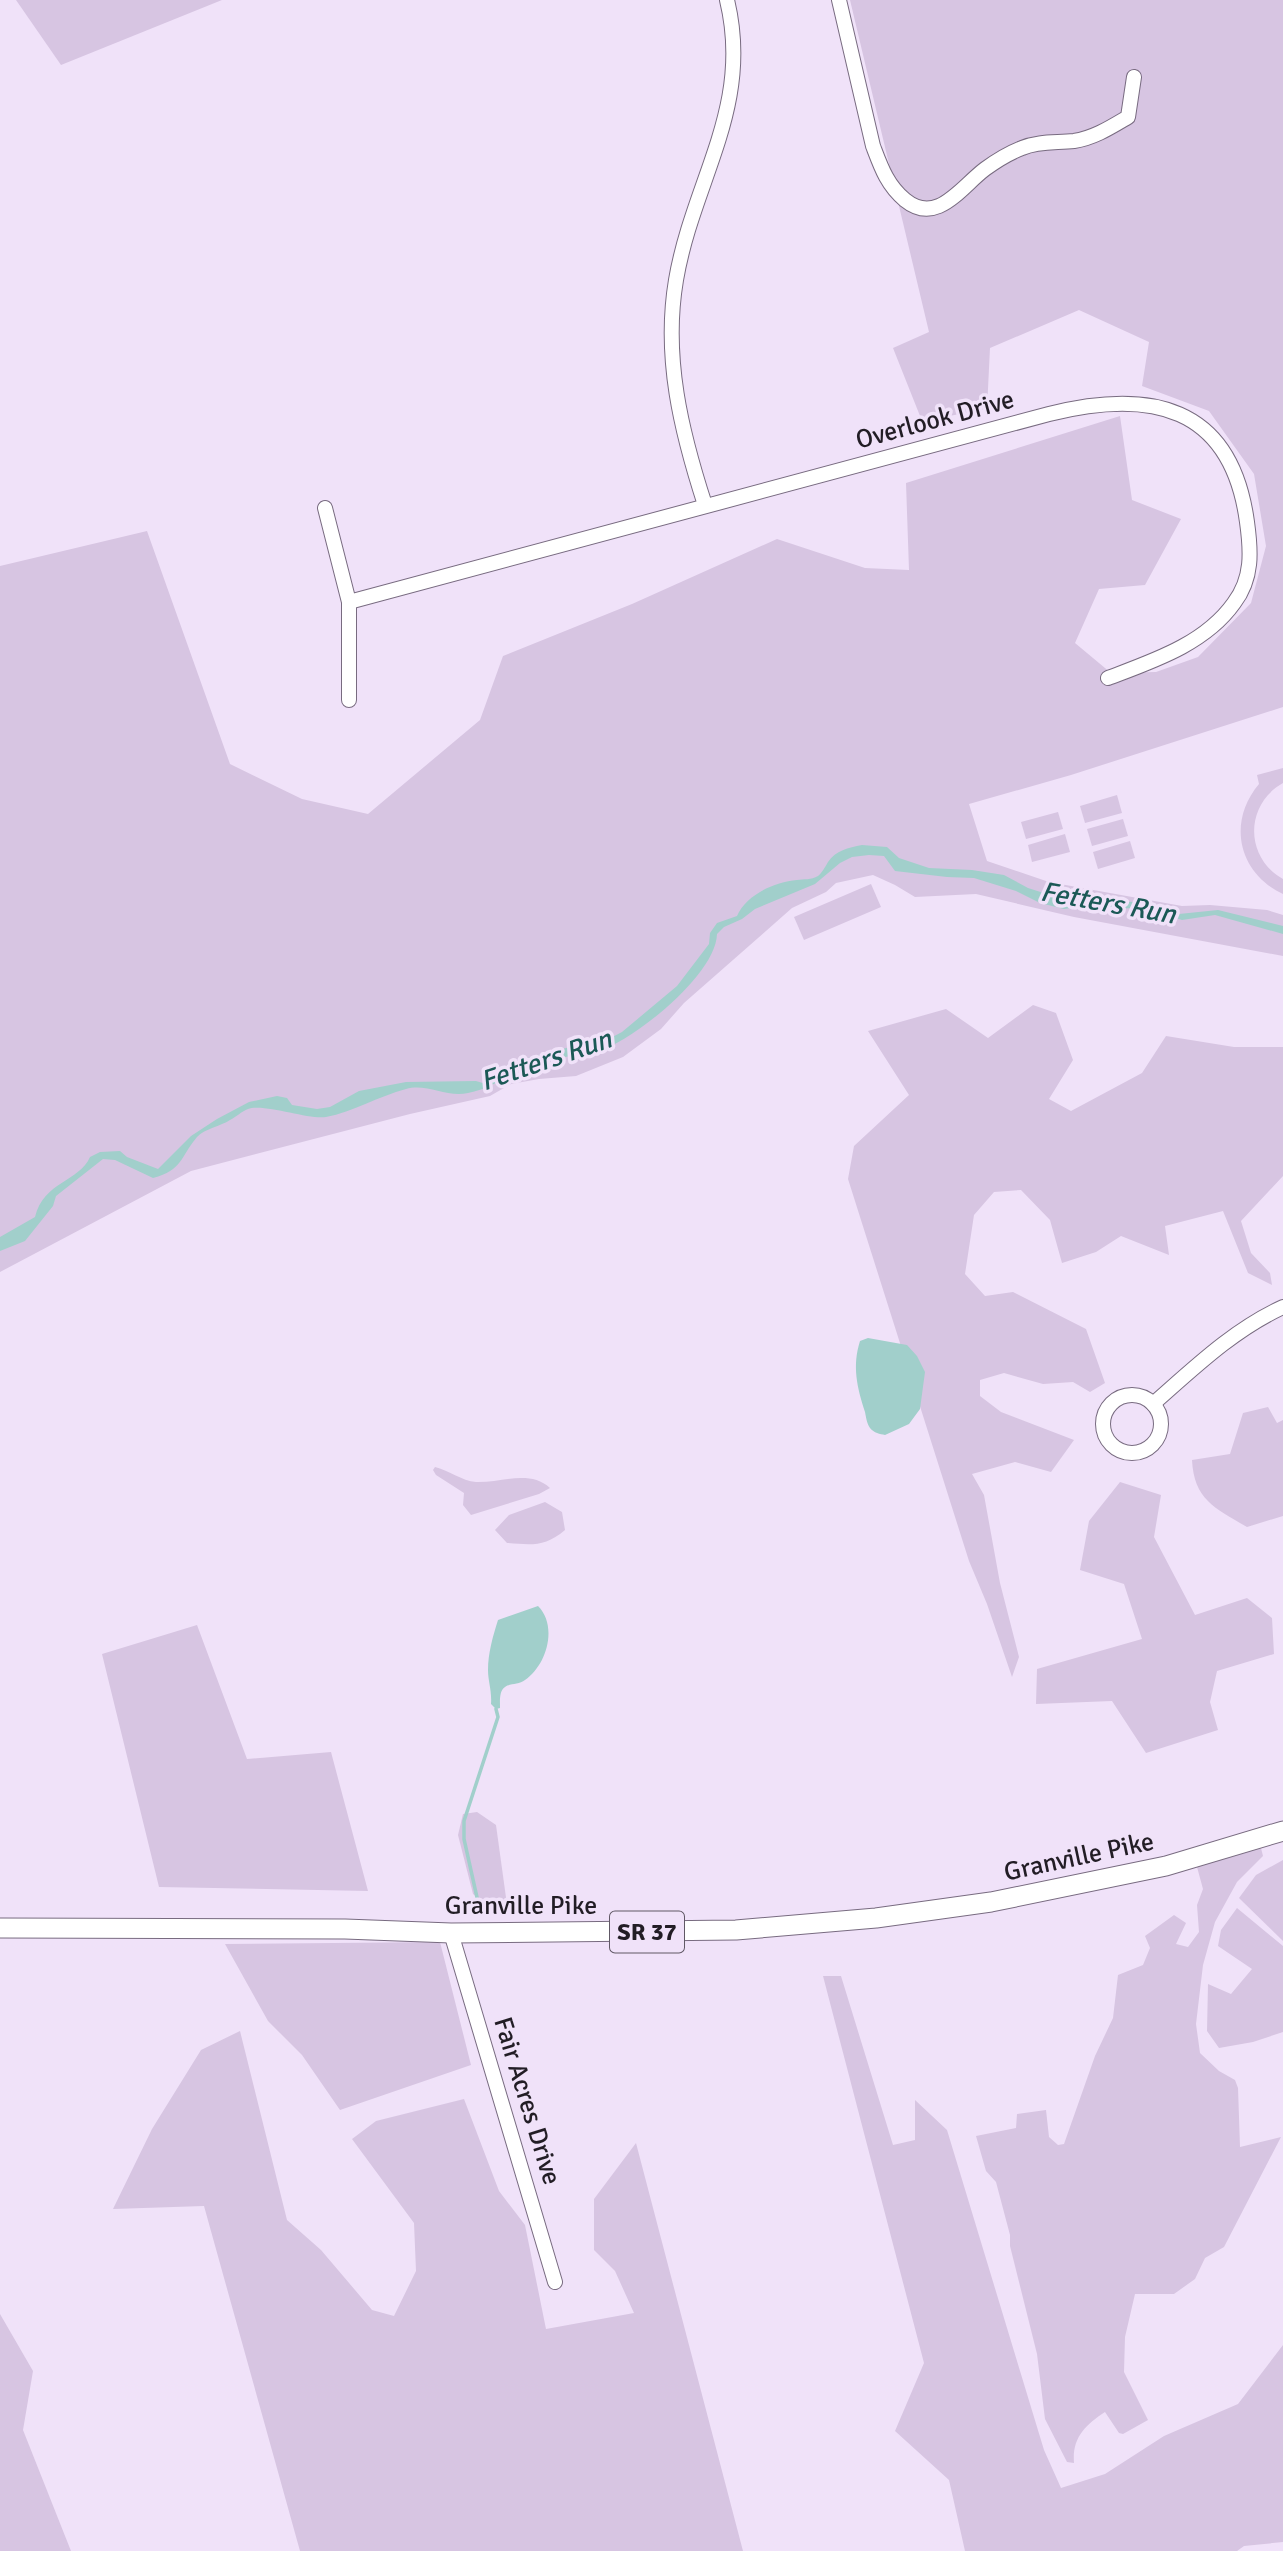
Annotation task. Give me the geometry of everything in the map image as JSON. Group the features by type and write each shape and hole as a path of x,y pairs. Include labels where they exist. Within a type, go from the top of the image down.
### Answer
{"highway":[{"name":"Granville Pike","path":"0,1928 345,1928 451,1933 724,1930 876,1918 991,1902 1100,1881 1217,1853 1283,1831"}],"street":[{"path":"705,505 679,412 671,357 671,326 682,254 728,110 734,52 727,0"},
{"path":"839,0 881,169 893,190 919,208 942,206 985,169 1024,147 1094,136 1128,117 1134,77"},
{"name":"Overlook Drive","path":"349,602 1071,409 1103,403 1132,402 1153,405 1181,415 1195,423 1218,444 1234,471 1243,501 1251,547 1247,578 1234,604 1201,636 1173,651 1108,678"},
{"path":"325,508 349,602 349,700"},
{"path":"1153,1404 1232,1337 1283,1307"},
{"path":"1132,1395 1143,1397 1153,1404 1160,1413 1162,1424 1153,1445 1143,1452 1132,1454 1121,1452 1111,1445 1105,1437 1103,1424 1105,1413 1112,1404 1121,1397 1132,1395"},
{"name":"Fair Acres Drive","path":"451,1933 555,2282"}],"shaded area":[{"path":"16,0 222,0 61,65"},
{"path":"850,0 1283,0 1283,707 1071,775 969,804 987,861 1049,882 1182,906 1210,905 1267,910 1283,915 1283,956 1074,917 976,894 915,897 873,875 836,883 826,892 792,908 684,1003 661,1029 623,1057 576,1076 511,1084 490,1096 191,1171 0,1272 0,566 147,531 230,764 302,799 368,814 480,720 503,656 632,604 777,539 865,568 909,570 906,483 1120,416 1132,500 1181,519 1145,585 1099,589 1075,643 1111,673 1156,672 1198,657 1251,603 1266,546 1254,474 1209,411 1142,386 1149,342 1079,310 990,348 987,409 922,421 893,348 929,332"},
{"path":"1283,768 1283,783 1261,804 1254,831 1261,858 1270,870 1283,879 1283,894 1268,885 1247,860 1241,830 1243,814 1259,784 1257,775"},
{"path":"1117,795 1122,813 1085,823 1080,806"},
{"path":"1058,812 1063,829 1026,839 1021,822"},
{"path":"1123,819 1128,836 1092,846 1087,829"},
{"path":"1065,834 1070,852 1032,862 1028,845"},
{"path":"1130,841 1135,858 1098,869 1093,852"},
{"path":"871,884 881,907 804,940 794,917"},
{"path":"1033,1005 1056,1013 1073,1060 1049,1099 1071,1111 1142,1073 1166,1036 1234,1047 1283,1047 1283,1176 1241,1221 1251,1253 1270,1273 1272,1285 1248,1273 1223,1211 1165,1226 1169,1255 1121,1236 1096,1252 1062,1263 1050,1220 1021,1190 994,1192 974,1215 965,1274 985,1296 1013,1292 1086,1329 1105,1383 1090,1392 1073,1382 1043,1384 1004,1373 980,1380 980,1396 1001,1412 1074,1440 1051,1472 1015,1462 972,1474 984,1495 1000,1583 1019,1657 1012,1677 969,1561 848,1179 854,1146 909,1095 868,1031 946,1009 988,1038"},
{"path":"1268,1407 1277,1423 1283,1420 1283,1516 1247,1527 1216,1508 1202,1494 1197,1485 1192,1460 1230,1454 1243,1413"},
{"path":"435,1467 476,1482 524,1478 542,1482 550,1488 539,1494 471,1515 463,1505 464,1493 436,1475 433,1470"},
{"path":"1120,1482 1161,1495 1154,1537 1195,1615 1247,1598 1272,1618 1274,1654 1217,1671 1210,1702 1218,1730 1146,1753 1112,1701 1036,1704 1037,1669 1142,1639 1124,1584 1080,1570 1089,1521"},
{"path":"545,1502 562,1512 565,1530 551,1539 531,1544 507,1543 495,1530 509,1515"},
{"path":"197,1625 247,1759 331,1752 368,1891 159,1887 102,1654"},
{"path":"477,1812 496,1825 508,1912 491,1907 473,1894 458,1835 463,1814"},
{"path":"1261,1848 1263,1856 1237,1882 1215,1922 1203,1965 1196,2024 1200,2053 1219,2071 1235,2080 1238,2088 1240,2147 1281,2137 1224,2247 1205,2258 1195,2279 1174,2294 1135,2294 1125,2337 1124,2372 1148,2420 1123,2434 1119,2433 1105,2412 1081,2433 1075,2446 1074,2463 1067,2462 1045,2419 1037,2354 1010,2246 1010,2235 996,2182 986,2171 976,2136 1016,2128 1017,2114 1046,2110 1049,2137 1058,2145 1064,2144 1095,2056 1113,2018 1118,1975 1143,1965 1150,1948 1145,1936 1174,1915 1186,1923 1176,1944 1188,1947 1199,1932 1197,1905 1203,1889 1197,1867"},
{"path":"1283,1860 1283,1941 1239,1898 1256,1875"},
{"path":"1237,1908 1283,1946 1283,2032 1253,2042 1219,2048 1207,2031 1208,1984 1231,1994 1252,1969 1218,1946 1221,1930"},
{"path":"440,1942 471,2065 340,2110 302,2055 268,2021 225,1944"},
{"path":"823,1976 841,1976 893,2145 915,2140 915,2100 947,2130 1044,2450 1061,2488 1105,2474 1164,2436 1238,2404 1283,2345 1283,2542 1244,2546 1237,2551 965,2551 949,2480 895,2431 924,2363"},
{"path":"240,2031 287,2220 321,2250 372,2310 394,2316 416,2271 414,2223 352,2139 376,2121 464,2099 499,2191 525,2225 546,2329 634,2313 615,2271 594,2250 594,2199 636,2143 743,2551 300,2551 204,2206 113,2209 152,2129 201,2050"},
{"path":"0,2314 33,2371 23,2430 71,2551 0,2551"}],"water":[{"name":"Fetters Run","path":"862,845 887,847 899,858 929,868 1004,875 1028,888 1050,895 1133,902 1179,914 1218,910 1283,926 1283,934 1215,915 1182,920 1133,908 1116,909 1091,905 1064,909 1040,903 1016,891 974,878 895,871 884,856 852,857 840,863 815,884 755,909 742,919 724,927 717,934 713,950 703,968 688,986 651,1020 613,1045 595,1053 537,1064 468,1093 406,1089 326,1117 265,1108 248,1109 200,1134 176,1167 163,1175 153,1178 115,1160 103,1159 56,1196 53,1206 25,1241 0,1251 0,1237 35,1217 39,1205 53,1189 78,1172 90,1157 100,1152 120,1151 127,1157 158,1169 191,1136 249,1102 277,1096 287,1098 292,1105 317,1109 330,1107 359,1091 406,1082 476,1081 486,1084 524,1059 570,1047 599,1044 622,1032 677,986 709,944 710,933 717,923 737,916 747,902 762,891 788,881 818,876 839,852"},
{"path":"868,1338 907,1345 917,1356 925,1372 920,1409 909,1424 885,1435 875,1432 869,1426 858,1385 858,1350 860,1341"},
{"path":"538,1606 548,1624 544,1655 533,1673 525,1680 503,1689 500,1708 496,1709 491,1704 488,1670 498,1620"}],"waterway":[{"path":"478,1902 464,1839 464,1821 498,1717 496,1709"}]}
